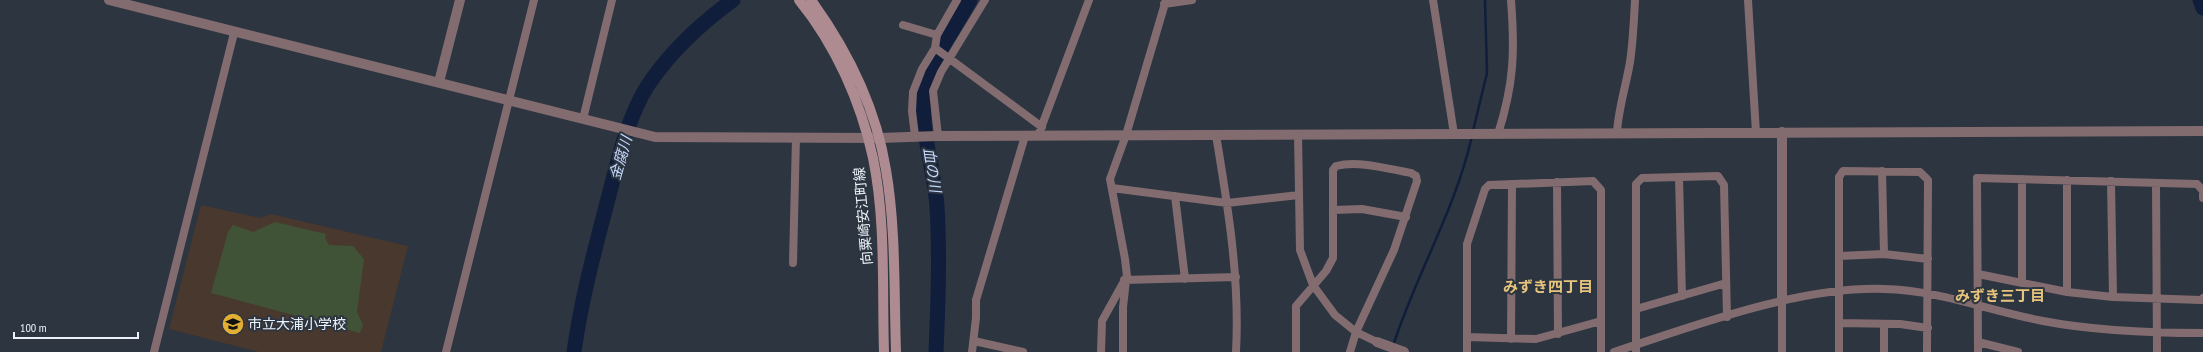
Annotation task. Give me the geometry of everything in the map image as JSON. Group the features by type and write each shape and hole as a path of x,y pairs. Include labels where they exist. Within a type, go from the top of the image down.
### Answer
{"main road":[{"name":"向粟崎安江町線","path":"798,0 826,29 851,91 873,158 880,217 884,352"},
{"name":"向粟崎安江町線","path":"811,0 826,29 857,76 880,138 890,205 896,352"}],"street":[{"path":"109,0 234,33 439,82 655,137 880,138 915,136 1025,136 1040,131 1126,135 1216,135 2203,130"},
{"path":"439,82 460,0"},
{"path":"446,352 534,0"},
{"path":"583,119 612,0"},
{"path":"915,136 912,111 913,92 922,69 935,48 937,35 957,0"},
{"path":"938,136 933,91 941,72 985,0"},
{"path":"1040,131 1089,0"},
{"path":"1123,352 1123,307 1126,276 1125,259 1110,179 1126,135 1165,2 1192,0"},
{"path":"1433,0 1459,134"},
{"path":"1498,134 1508,101 1513,70 1514,34 1511,0"},
{"path":"1617,133 1618,118 1621,110 1630,60 1635,0"},
{"path":"1748,0 1756,132"},
{"path":"903,25 937,35"},
{"path":"154,352 234,33"},
{"path":"935,48 950,58 1040,131"},
{"path":"1782,132 1782,352"},
{"path":"1298,134 1300,250 1313,285 1335,315 1356,332 1404,352"},
{"path":"1216,135 1227,203 1236,277 1238,312 1236,352"},
{"path":"972,352 976,318 976,300 1025,136"},
{"path":"793,263 796,137"},
{"path":"1296,352 1296,306 1326,271 1334,258 1333,170 1336,166 1343,164 1375,166 1416,176 1417,181 1406,217 1356,332 1350,352"},
{"path":"1839,352 1839,177 1842,171 1920,172 1928,180 1928,352"},
{"path":"1882,171 1884,254"},
{"path":"1636,348 1636,184 1642,178 1718,176 1722,180 1724,185 1726,317"},
{"path":"1679,177 1682,296"},
{"path":"1978,352 1977,178 2197,184 2203,191 2203,198"},
{"path":"2022,179 2022,283"},
{"path":"2067,180 2067,292"},
{"path":"1467,352 1467,244 1484,189 1489,185 1593,181 1598,184 1601,190 1601,352"},
{"path":"2112,181 2113,297"},
{"path":"1557,182 1558,334"},
{"path":"2156,182 2157,352"},
{"path":"1511,338 1512,184"},
{"path":"1112,188 1227,203 1299,195"},
{"path":"1175,196 1185,279"},
{"path":"1333,210 1362,209 1406,217"},
{"path":"1839,256 1884,254 1928,259"},
{"path":"1978,274 2067,292 2113,297 2201,300 2203,298"},
{"path":"1125,280 1236,277"},
{"path":"1101,352 1102,321 1125,280"},
{"path":"1636,309 1726,283"},
{"path":"1614,352 1636,348 1726,317 1782,301 1839,291 1883,288 1928,293 2044,321 2157,333 2203,333"},
{"path":"1467,337 1536,339 1601,321"},
{"path":"1839,323 1884,324 1928,328"},
{"path":"1884,324 1884,352"},
{"path":"974,341 1009,351 1023,352"},
{"path":"1978,342 2018,352"}],"shaded area":[{"path":"201,205 261,218 271,214 408,246 381,352 259,352 169,329"}],"green space":[{"path":"275,222 326,234 325,238 329,245 353,246 364,259 357,312 363,325 360,333 211,293 228,232 233,225 253,232"}],"waterway":[{"name":"金腐川","path":"574,352 580,313 593,256 620,155 634,111 648,85 676,49 698,28 733,0"},
{"name":"血の川","path":"936,352 938,224 937,206 924,120 924,92 936,59 970,0"},
{"path":"1473,131 1487,73 1485,0"},
{"path":"2200,0 2203,8"},
{"path":"1393,346 1402,319 1456,190 1465,164 1472,136"}],"place":[{"name":"市立大浦小学校","path":"233,324"}],"district":[{"name":"みずき四丁目","path":"1548,287"},
{"name":"みずき三丁目","path":"2000,296"}]}
